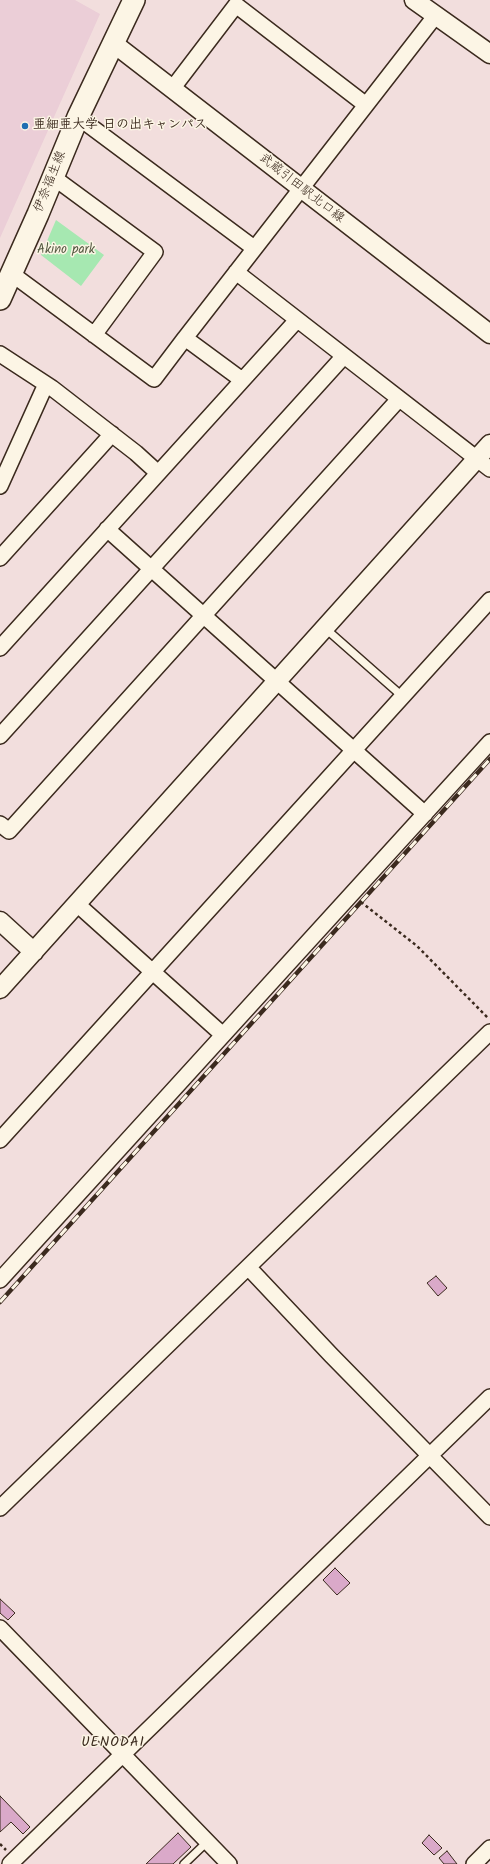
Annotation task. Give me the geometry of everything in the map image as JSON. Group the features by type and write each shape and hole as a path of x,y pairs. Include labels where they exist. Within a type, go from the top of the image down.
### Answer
{"main road":[{"name":"伊奈福生線","path":"0,299 78,117 112,43 134,0"}],"street":[{"path":"414,0 490,54"},
{"path":"172,89 236,5 366,105"},
{"path":"12,274 154,378 436,15"},
{"name":"武蔵引田駅北口線","path":"112,43 490,334"},
{"path":"78,117 254,248"},
{"path":"53,177 155,252 94,334"},
{"path":"236,272 484,465"},
{"path":"0,648 297,320"},
{"path":"185,338 242,380"},
{"path":"0,354 46,384 112,434 158,474"},
{"path":"0,736 344,356"},
{"path":"0,486 46,384"},
{"path":"0,824 9,832 399,399"},
{"path":"0,558 112,434"},
{"path":"0,989 325,628 484,465 490,444"},
{"path":"108,529 425,814"},
{"path":"0,1140 490,600"},
{"path":"0,1280 490,742"},
{"path":"77,904 223,1035"},
{"path":"0,921 34,952"},
{"path":"0,1508 490,1032"},
{"path":"248,1267 490,1517"},
{"path":"10,1864 490,1397"},
{"path":"0,1628 229,1864"},
{"path":"474,1864 490,1848"}],"lane":[{"path":"325,628 402,696"},
{"path":"184,1864 207,1842"}],"path":[{"path":"352,893 417,946 490,1020"}],"shaded area":[{"name":"亜細亜大学 日の出キャンパス","path":"0,0 75,0 100,14 0,238"}],"green space":[{"name":"Akino park","path":"56,220 104,255 81,286 41,255"}],"building":[{"path":"436,1276 447,1288 438,1296 427,1283"},
{"path":"335,1568 350,1583 337,1595 323,1580"},
{"path":"0,1599 15,1613 8,1620 0,1613"},
{"path":"0,1796 30,1827 23,1834 11,1822 0,1832"},
{"path":"178,1833 191,1847 173,1864 146,1864"},
{"path":"429,1835 442,1848 434,1855 422,1843"},
{"path":"447,1851 457,1864 444,1864 439,1858"}],"railway":[{"path":"0,1302 490,759"}],"place":[{"name":"亜細亜大学 日の出キャンパス","path":"25,126"}],"district":[{"name":"UENODAI","path":"113,1744"}]}
